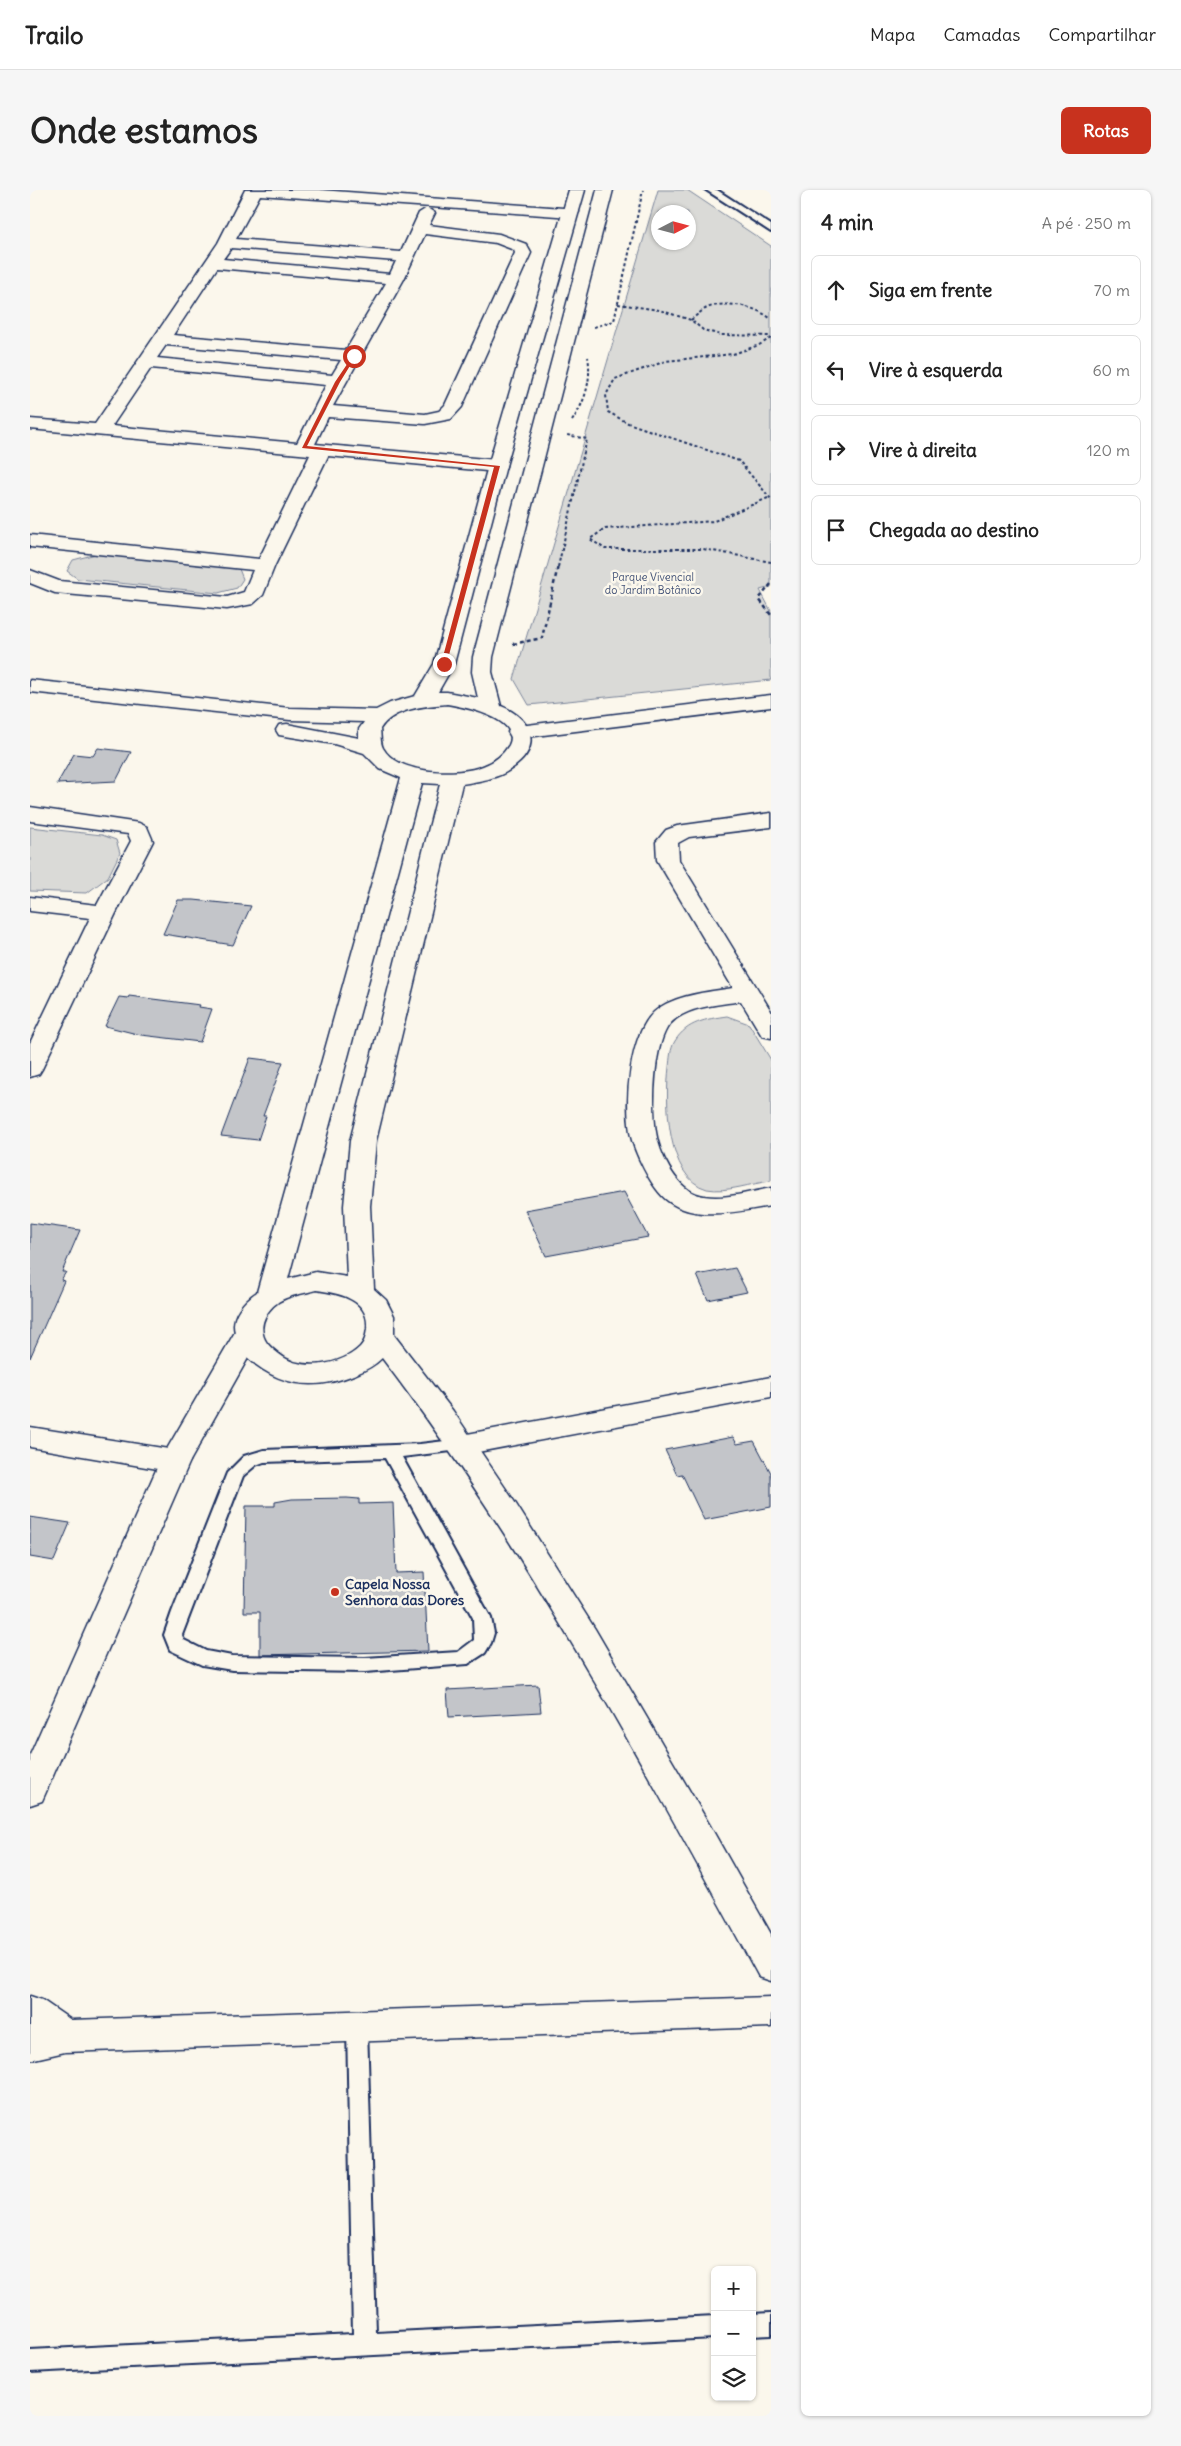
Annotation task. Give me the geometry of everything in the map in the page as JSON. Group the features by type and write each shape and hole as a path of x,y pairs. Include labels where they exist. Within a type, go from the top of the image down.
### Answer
{"street":[{"path":"101,429 226,243 254,190 414,195 432,202 571,212"},
{"path":"424,699 444,664 497,466 577,190"},
{"path":"491,707 482,672 483,657 605,190"},
{"path":"67,545 46,560 36,579 65,588 237,602 246,600 253,595 313,448 324,411 338,382 396,279 432,202"},
{"path":"324,411 425,419 445,415 453,408 523,253 520,247 499,238 419,228"},
{"path":"226,243 405,257"},
{"path":"212,263 396,279"},
{"path":"161,339 354,356"},
{"path":"147,362 338,382"},
{"path":"30,424 497,466"},
{"path":"30,541 265,565"},
{"path":"30,686 290,714 380,716"},
{"path":"447,698 470,700 491,707 509,718 519,732 520,745 512,757 497,768 477,775 453,778 413,775 394,768 380,759 372,748 369,737 372,726 380,716 399,706 424,699 447,698"},
{"path":"30,701 310,733 372,748"},
{"path":"519,732 771,701"},
{"path":"270,1293 413,775"},
{"path":"361,1293 357,1206 363,1141 453,778"},
{"path":"30,814 131,828 141,832 142,841 104,913 30,1069"},
{"path":"771,820 685,831 674,835 667,842 668,860 771,1031"},
{"path":"30,904 104,913"},
{"path":"749,992 672,1010 661,1020 652,1036 641,1084 643,1134 666,1183 677,1195 693,1202 712,1203 771,1197"},
{"path":"30,1792 174,1461 247,1335 248,1320 256,1305 270,1293 291,1284 316,1281 340,1284 361,1293 375,1305 382,1321 381,1337 370,1354 350,1367 325,1374 298,1374 273,1366 255,1352 247,1335"},
{"path":"381,1337 462,1445 594,1656 684,1808 771,1966"},
{"path":"462,1445 771,1387"},
{"path":"30,1437 174,1461"},
{"path":"30,2011 65,2036"},
{"path":"30,2044 65,2036 771,2012"}],"lane":[{"path":"711,190 771,229"},
{"path":"390,1451 482,1618 486,1631 483,1645 475,1652 461,1659 375,1664 273,1665 232,1663 202,1658 177,1644 174,1635 181,1612 236,1472 250,1460 283,1455 390,1451 462,1445"},
{"path":"357,2026 365,2345"},
{"path":"756,2325 771,2324"},
{"path":"30,2361 711,2327"}],"path":[{"path":"593,327 614,320 643,190"},
{"path":"618,304 659,310 691,320 703,330 721,335 771,337"},
{"path":"691,320 709,307 749,308 771,319"},
{"path":"771,337 756,349 719,357 665,362 615,379 606,395 608,412 628,423 739,461 769,498 714,521 605,529 590,539 605,549 703,549 771,562"},
{"path":"572,422 581,410 591,370 587,353"},
{"path":"510,644 542,638 587,439 562,434 567,428"},
{"path":"771,584 759,598 771,616"}],"green space":[{"name":"Parque Vivencial do Jardim Botânico","path":"658,190 687,190 771,246 771,587 760,590 771,611 771,680 529,705 514,679 651,214 651,250 696,250 696,205 654,205"},
{"path":"96,554 227,566 239,569 243,579 237,588 218,593 78,579 67,571 73,560"},
{"path":"30,827 102,835 116,840 120,853 108,877 87,893 30,891"},
{"path":"727,1016 749,1024 771,1060 771,1181 731,1189 714,1190 707,1189 693,1182 683,1170 676,1154 668,1117 668,1081 671,1051 673,1044 680,1035 698,1023 712,1018"}],"building":[{"path":"98,748 131,752 116,781 57,784 74,754 93,756"},
{"path":"178,900 251,906 233,945 163,934"},
{"path":"129,996 200,1005 199,1007 212,1009 200,1042 141,1035 105,1026 119,997 128,998"},
{"path":"250,1058 283,1062 263,1116 266,1116 258,1140 221,1136"},
{"path":"624,1192 648,1237 546,1256 525,1210"},
{"path":"30,1223 80,1230 62,1272 66,1272 61,1280 64,1281 30,1358"},
{"path":"735,1268 747,1292 708,1300 697,1275"},
{"path":"733,1437 737,1444 754,1441 771,1473 771,1507 704,1520 682,1474 677,1475 665,1450"},
{"name":"Capela Nossa Senhora das Dores","path":"292,1499 359,1499 359,1504 393,1503 396,1573 424,1572 428,1651 260,1655 260,1612 244,1612 246,1506 275,1506 275,1502"},
{"path":"30,1517 70,1523 54,1561 30,1557"},
{"path":"538,1685 541,1712 449,1717 447,1690"}],"place":[{"name":"Capela Nossa Senhora das Dores","path":"335,1592"}],"route":[{"path":"354,356 338,382 304,447 497,466 444,664"}]}
